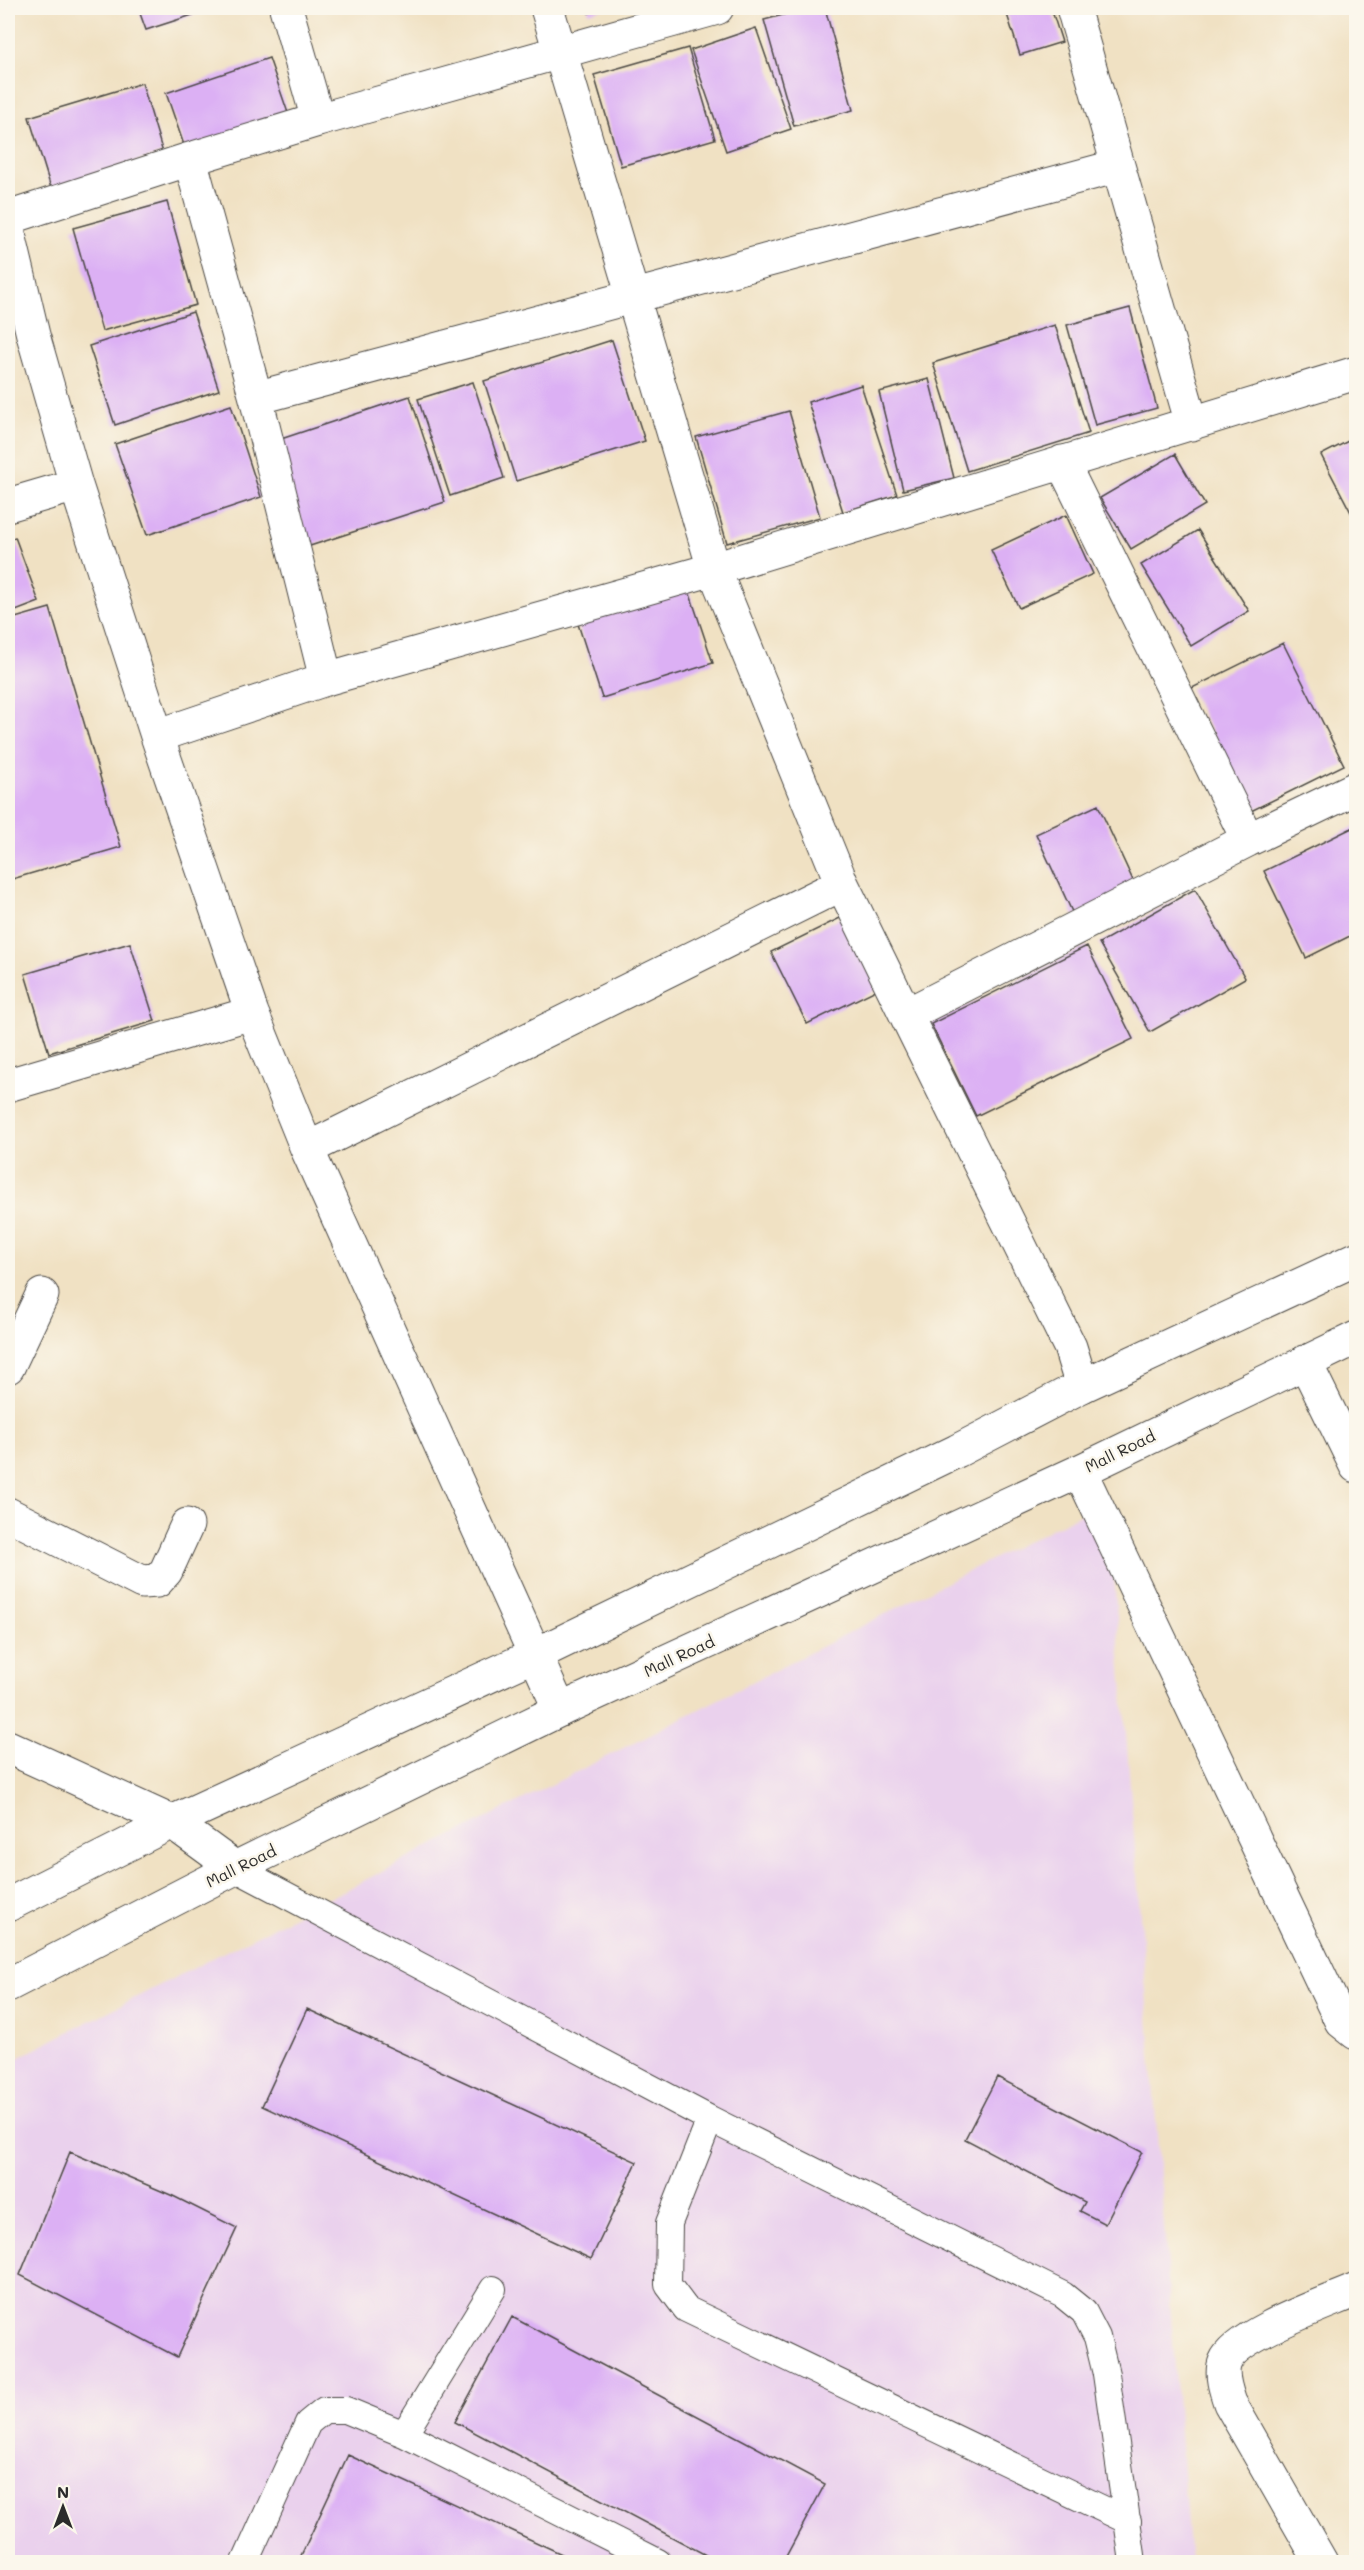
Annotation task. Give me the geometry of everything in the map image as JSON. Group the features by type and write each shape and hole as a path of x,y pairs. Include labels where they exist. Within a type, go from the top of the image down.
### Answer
{"street":[{"path":"286,8 318,120"},
{"path":"547,8 714,569 842,884 1070,1347 1082,1386"},
{"path":"8,218 318,120 717,8"},
{"path":"1073,8 1192,424"},
{"path":"190,159 256,398 326,679"},
{"path":"256,398 1118,166"},
{"path":"8,230 33,335 76,484 157,736 252,1013 307,1149 537,1654 560,1710"},
{"path":"157,736 326,679 714,569 1356,374"},
{"path":"1062,462 1248,840"},
{"path":"8,505 76,484"},
{"path":"906,1015 1248,840 1356,788"},
{"path":"307,1149 842,884"},
{"path":"8,1085 252,1013"},
{"path":"8,1905 172,1822 537,1654 957,1451 1082,1386 1356,1259"},
{"path":"8,1367 42,1295"},
{"name":"Mall Road","path":"8,1985 235,1868 560,1710 1080,1471 1356,1338"},
{"path":"1305,1362 1356,1466"},
{"path":"1080,1471 1341,2021 1356,2033"},
{"path":"8,1514 142,1582 157,1581 165,1571 187,1525"},
{"path":"8,1747 172,1822 235,1868"},
{"path":"1321,2562 1230,2403 1224,2383 1224,2363 1235,2348 1256,2334 1356,2290"}],"lane":[{"path":"235,1868 710,2119 1064,2295 1084,2312 1097,2337 1106,2374 1133,2562"},
{"path":"710,2119 669,2223 668,2285 686,2309 1128,2520"},
{"path":"404,2434 493,2289"},
{"path":"245,2562 308,2423 324,2410 346,2410 404,2434 658,2562"}],"shaded area":[{"path":"1108,1500 1190,2562 8,2562 8,2063"}],"building":[{"path":"138,8 214,8 146,30"},
{"path":"588,8 604,8 589,13"},
{"path":"809,8 825,8 853,110 794,126 764,20"},
{"path":"1005,8 1051,8 1062,42 1020,55"},
{"path":"756,28 791,129 726,151 691,50"},
{"path":"688,48 715,139 621,166 594,75"},
{"path":"269,58 288,113 185,148 166,93"},
{"path":"142,83 163,153 51,188 29,117"},
{"path":"167,202 196,305 102,331 73,228"},
{"path":"1130,308 1157,408 1095,425 1067,325"},
{"path":"193,312 219,390 115,425 89,346"},
{"path":"1055,325 1089,433 967,471 933,363"},
{"path":"612,340 645,441 516,481 484,381"},
{"path":"929,379 954,478 903,490 879,392"},
{"path":"473,382 504,478 450,496 418,399"},
{"path":"861,385 897,495 843,512 808,402"},
{"path":"410,396 445,502 310,546 275,441"},
{"path":"231,405 261,497 147,535 115,444"},
{"path":"789,411 820,517 727,543 696,437"},
{"path":"1356,437 1356,522 1321,455"},
{"path":"1175,454 1205,505 1131,549 1100,498"},
{"path":"1066,515 1093,574 1019,608 991,550"},
{"path":"1198,530 1249,611 1191,646 1141,565"},
{"path":"15,537 39,602 8,614 8,540"},
{"path":"688,588 713,663 602,698 578,624"},
{"path":"50,608 121,847 9,880 8,620"},
{"path":"1283,643 1344,765 1251,811 1190,689"},
{"path":"1098,805 1136,887 1074,916 1036,834"},
{"path":"1356,826 1356,933 1306,958 1264,871"},
{"path":"1195,889 1245,978 1150,1032 1099,943"},
{"path":"842,917 878,989 807,1024 771,952"},
{"path":"130,943 155,1021 49,1053 25,974"},
{"path":"1087,946 1133,1039 976,1116 931,1024"},
{"path":"307,2009 637,2162 591,2259 262,2106"},
{"path":"997,2077 1142,2152 1105,2224 1080,2211 1085,2202 965,2139"},
{"path":"70,2152 173,2196 237,2228 177,2357 20,2275"},
{"path":"512,2317 825,2484 783,2562 719,2562 455,2422"},
{"path":"348,2455 579,2562 298,2562"}]}
